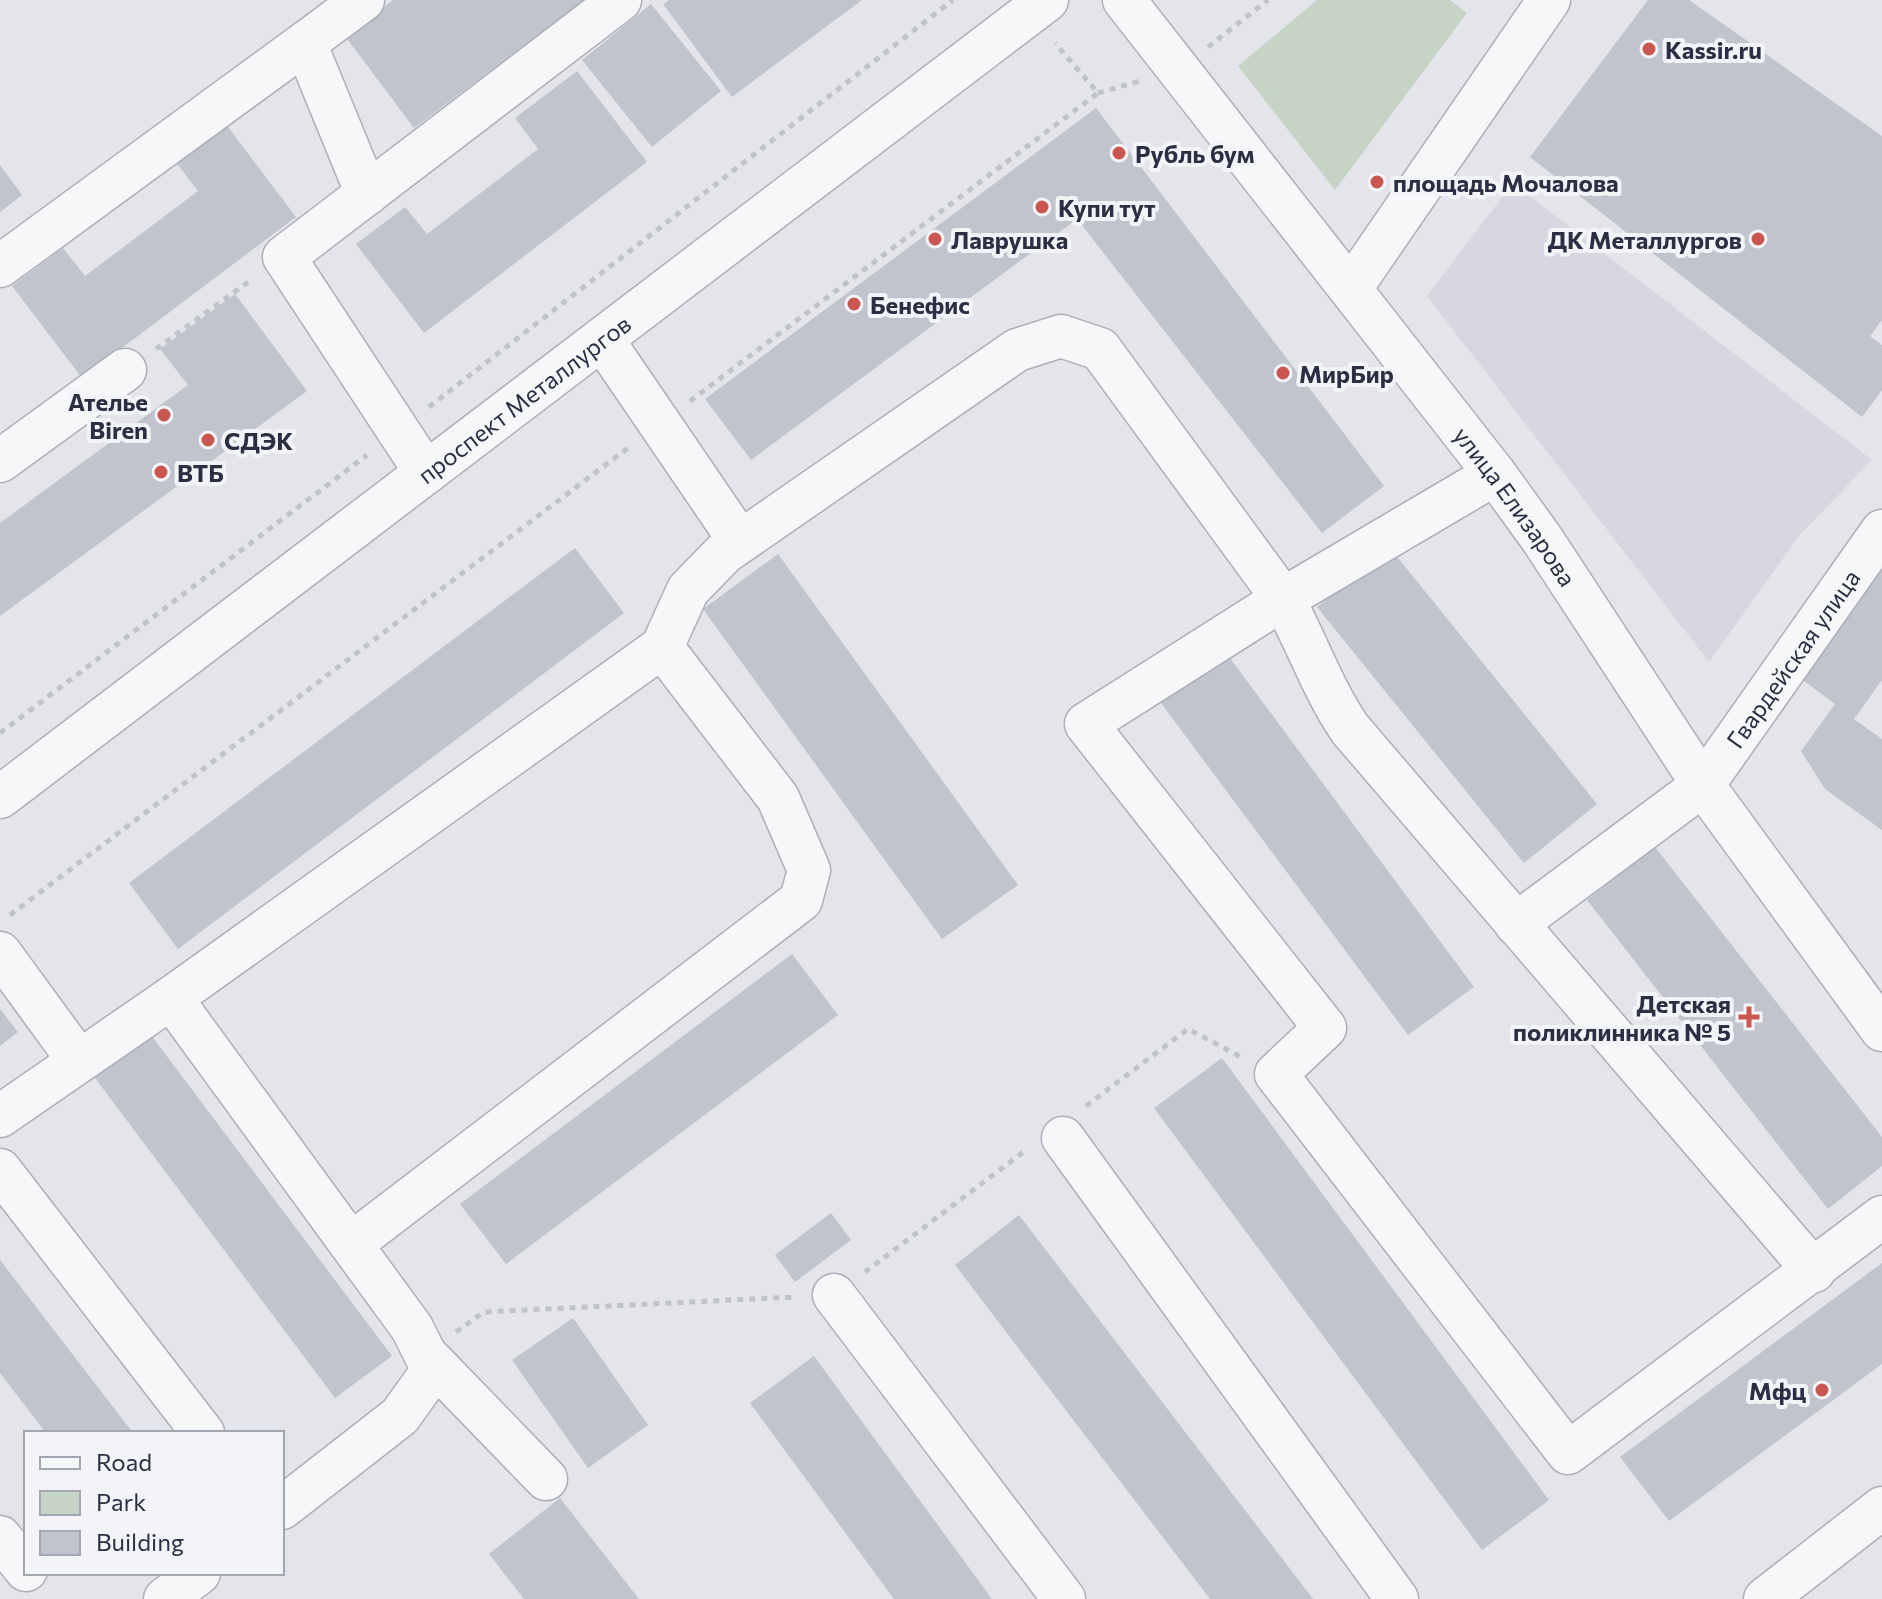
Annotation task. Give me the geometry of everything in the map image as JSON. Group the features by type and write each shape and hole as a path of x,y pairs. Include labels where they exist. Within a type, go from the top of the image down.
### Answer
{"street":[{"path":"0,266 363,0"},
{"path":"426,473 284,257 620,0"},
{"name":"улица Елизарова","path":"1124,0 1495,474 1542,539 1703,785 1882,1030"},
{"path":"1351,288 1549,0"},
{"name":"проспект Металлургов","path":"0,797 1038,7"},
{"path":"305,43 367,194"},
{"path":"0,1116 171,998 662,647 688,590 739,540 1017,350 1061,336 1100,349 1283,599 1330,699 1350,729 1814,1271"},
{"path":"602,339 739,540"},
{"path":"0,461 125,370"},
{"path":"1495,474 1283,599 1086,724 1325,1028 1276,1074 1568,1453 1882,1217"},
{"name":"Гвардейская улица","path":"1516,924 1703,785 1882,531"},
{"path":"351,1244 801,900 809,870 778,798 662,647"},
{"path":"0,953 79,1061"},
{"path":"171,998 412,1328 433,1370 400,1416 284,1506"},
{"path":"1058,1132 1397,1599"},
{"path":"0,1170 201,1431"},
{"path":"834,1295 1064,1599"},
{"path":"425,1354 546,1479"},
{"path":"1765,1599 1882,1508"},
{"path":"0,1537 24,1568"},
{"path":"29,1575 48,1599"},
{"path":"165,1599 196,1575"}],"path":[{"path":"0,733 399,430 953,0"},
{"path":"0,923 1098,93 1038,7"},
{"path":"125,370 284,257"},
{"path":"425,1354 484,1312 834,1295 1058,1132 1188,1029 1276,1074"}],"shaded area":[{"path":"1513,183 1872,460 1799,536 1709,662 1427,296"}],"green space":[{"path":"1317,0 1450,0 1467,13 1335,190 1238,66"}],"building":[{"path":"393,0 584,0 414,128 345,36"},
{"path":"669,0 862,0 732,97 663,4"},
{"name":"ДК Металлургов","path":"1648,0 1689,0 1882,136 1882,320 1870,336 1882,345 1882,390 1862,417 1530,157"},
{"path":"651,4 721,91 652,147 582,60"},
{"path":"577,71 647,162 424,333 356,244 405,207 427,234 538,149 515,118"},
{"path":"1096,108 1384,486 1322,533 1077,219 751,460 705,399"},
{"path":"225,123 296,217 82,378 12,286 63,248 85,276 198,191 175,161"},
{"path":"0,165 22,195 0,212"},
{"path":"235,294 307,391 0,616 0,523 188,385 160,349"},
{"path":"575,548 624,613 178,949 129,883"},
{"path":"1390,548 1597,804 1524,863 1317,607"},
{"path":"1882,548 1882,680 1854,719 1882,739 1882,830 1825,789 1801,751 1835,704 1804,681 1821,633"},
{"path":"778,554 1018,885 942,939 703,609"},
{"path":"1224,650 1474,987 1408,1035 1158,699"},
{"path":"1655,847 1882,1137 1882,1166 1828,1209 1587,900"},
{"path":"792,954 838,1015 506,1264 460,1204"},
{"path":"0,1009 18,1032 0,1046"},
{"path":"148,1031 392,1356 335,1398 92,1074"},
{"path":"1222,1058 1549,1500 1482,1550 1154,1108"},
{"path":"831,1213 851,1240 795,1282 775,1255"},
{"path":"1019,1215 1313,1599 1210,1599 955,1265"},
{"path":"0,1260 131,1431 44,1431 0,1373"},
{"path":"1882,1263 1882,1364 1669,1521 1620,1457"},
{"path":"573,1318 648,1425 588,1468 512,1360"},
{"path":"814,1356 992,1599 894,1599 750,1403"},
{"path":"560,1498 639,1599 524,1599 489,1554"}],"place":[{"name":"Kassir.ru","path":"1649,49"},
{"name":"Рубль бум","path":"1119,153"},
{"name":"площадь Мочалова","path":"1377,182"},
{"name":"Купи тут","path":"1042,207"},
{"name":"Лаврушка","path":"935,239"},
{"name":"ДК Металлургов","path":"1758,239"},
{"name":"Бенефис","path":"854,304"},
{"name":"МирБир","path":"1283,373"},
{"name":"Ателье Biren","path":"164,415"},
{"name":"СДЭК","path":"208,440"},
{"name":"ВТБ","path":"161,472"},
{"name":"Детская поликлинника № 5","path":"1749,1017"},
{"name":"Мфц","path":"1822,1390"}]}
